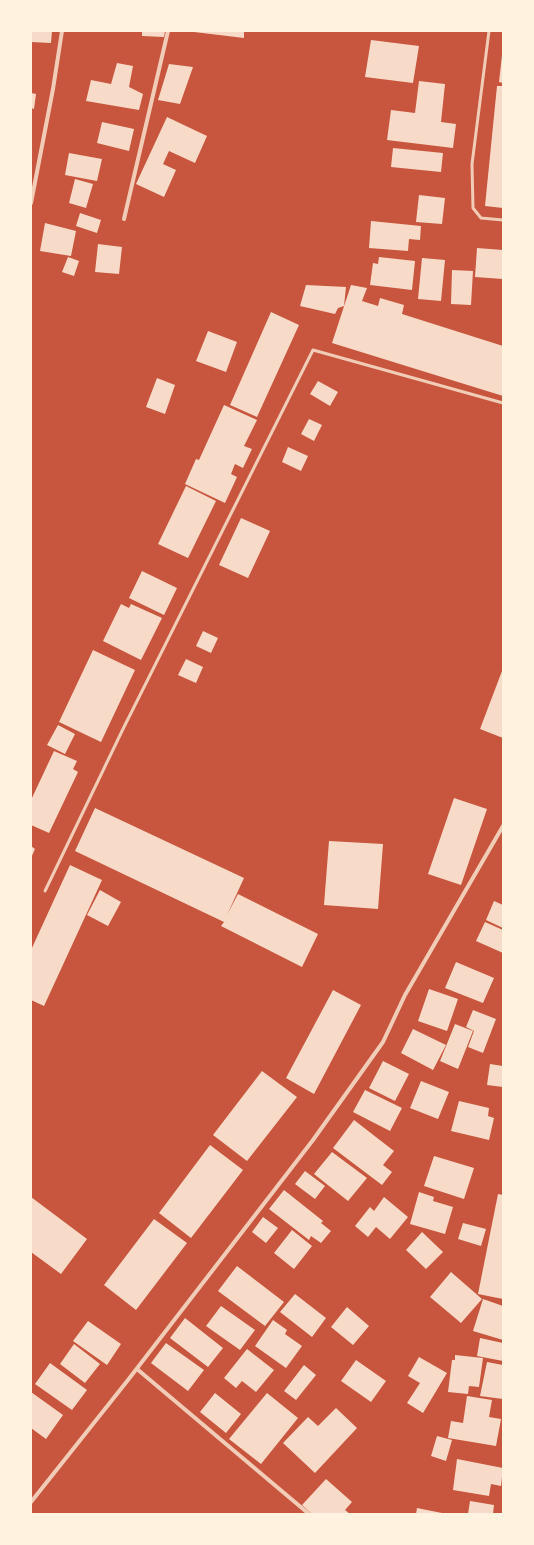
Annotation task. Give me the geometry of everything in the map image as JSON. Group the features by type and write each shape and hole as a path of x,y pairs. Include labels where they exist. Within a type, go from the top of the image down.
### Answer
{"street":[{"path":"31,203 53,89 62,31"},
{"path":"124,219 168,31"},
{"path":"31,1502 137,1369 313,1140 383,1042 405,995 503,826"},
{"path":"137,1369 309,1514"}],"lane":[{"path":"489,31 472,164 473,208 481,218 503,220"},
{"path":"45,891 123,729 312,350 503,403"}],"building":[{"path":"31,31 52,31 51,43 31,42"},
{"path":"142,31 165,31 164,37 142,36"},
{"path":"244,31 244,38 194,32"},
{"path":"371,40 419,46 413,83 365,77"},
{"path":"502,55 503,56 503,83 499,82"},
{"path":"117,63 133,66 129,87 143,94 139,110 86,101 91,80 111,84"},
{"path":"169,64 193,67 180,104 158,100"},
{"path":"419,81 445,84 441,122 456,124 453,148 387,140 391,110 415,113"},
{"path":"497,86 503,86 503,208 485,206"},
{"path":"31,93 36,94 34,109 31,108"},
{"path":"167,117 207,136 195,163 169,151 163,164 176,170 164,197 136,184"},
{"path":"102,122 134,129 129,151 97,143"},
{"path":"393,148 443,153 441,172 391,167"},
{"path":"69,153 102,159 97,181 65,175"},
{"path":"75,179 93,184 86,208 69,203"},
{"path":"419,195 445,198 442,224 416,222"},
{"path":"80,213 101,220 97,233 76,226"},
{"path":"371,221 421,226 420,240 409,239 408,251 369,248"},
{"path":"45,223 76,231 71,256 40,251"},
{"path":"98,244 122,247 119,274 95,272"},
{"path":"477,248 503,250 503,279 475,277"},
{"path":"68,257 79,261 74,276 62,272"},
{"path":"379,257 415,261 412,290 370,285 373,263 378,264"},
{"path":"422,258 445,260 441,301 418,299"},
{"path":"452,270 473,271 471,305 451,304"},
{"path":"306,285 346,287 344,306 338,308 335,314 300,306"},
{"path":"351,285 367,288 362,301 378,306 380,298 404,305 402,314 503,346 503,396 332,343"},
{"path":"271,312 299,325 257,417 230,405"},
{"path":"208,331 237,342 226,372 196,361"},
{"path":"157,378 175,385 165,414 146,407"},
{"path":"318,381 338,392 330,406 310,394"},
{"path":"224,405 257,420 244,446 252,449 243,468 235,464 231,474 237,477 225,503 185,484 196,459 199,460"},
{"path":"309,419 322,425 314,441 301,434"},
{"path":"288,447 308,456 301,471 282,462"},
{"path":"186,486 216,501 188,558 158,544"},
{"path":"241,518 270,531 248,578 219,565"},
{"path":"142,571 177,588 164,615 129,598"},
{"path":"121,604 129,608 131,604 162,618 141,660 103,641"},
{"path":"203,631 218,638 211,653 196,646"},
{"path":"93,650 135,670 101,742 59,722"},
{"path":"186,659 203,667 196,683 178,675"},
{"path":"502,671 503,672 503,738 480,729"},
{"path":"58,725 75,734 65,754 47,745"},
{"path":"54,751 77,761 73,769 78,772 49,833 31,825 31,800"},
{"path":"454,798 487,809 461,885 428,874"},
{"path":"95,808 244,878 227,915 238,894 318,934 302,967 221,926 224,922 75,851"},
{"path":"329,841 383,844 378,909 324,905"},
{"path":"31,846 35,849 31,858"},
{"path":"70,865 102,880 44,1006 31,1000 31,950"},
{"path":"100,890 121,902 108,926 87,915"},
{"path":"494,901 503,905 503,928 486,920"},
{"path":"485,922 503,930 503,953 476,941"},
{"path":"456,962 494,978 483,1003 445,988"},
{"path":"429,989 458,999 447,1031 418,1021"},
{"path":"333,990 361,1005 314,1094 286,1078"},
{"path":"473,1010 496,1019 483,1053 468,1047 474,1031 466,1027"},
{"path":"455,1024 473,1031 458,1069 440,1061"},
{"path":"413,1029 446,1045 433,1070 401,1053"},
{"path":"383,1061 409,1074 395,1101 369,1088"},
{"path":"490,1064 503,1066 503,1087 487,1085"},
{"path":"262,1071 297,1097 247,1161 213,1135"},
{"path":"421,1081 449,1092 438,1119 410,1108"},
{"path":"365,1090 402,1108 390,1131 353,1112"},
{"path":"459,1101 489,1108 488,1116 494,1118 489,1140 451,1131"},
{"path":"354,1120 394,1151 383,1165 392,1172 382,1185 333,1148"},
{"path":"210,1145 243,1170 191,1238 159,1213"},
{"path":"332,1152 367,1178 348,1201 314,1174"},
{"path":"434,1156 474,1168 464,1199 424,1186"},
{"path":"305,1171 325,1186 315,1199 295,1184"},
{"path":"284,1190 323,1221 321,1223 331,1231 321,1243 311,1236 309,1240 269,1209"},
{"path":"419,1192 434,1197 433,1201 453,1207 445,1234 410,1224"},
{"path":"498,1194 503,1195 503,1299 478,1294"},
{"path":"31,1197 87,1239 61,1274 31,1252"},
{"path":"384,1197 408,1217 390,1239 376,1227 368,1237 355,1226 370,1207 374,1211"},
{"path":"263,1217 278,1228 266,1243 252,1232"},
{"path":"154,1219 187,1243 136,1310 104,1285"},
{"path":"463,1223 486,1229 481,1246 458,1239"},
{"path":"292,1230 312,1246 294,1269 274,1253"},
{"path":"422,1232 443,1252 426,1269 406,1250"},
{"path":"237,1266 284,1302 265,1326 218,1291"},
{"path":"451,1272 482,1299 461,1323 430,1297"},
{"path":"295,1294 326,1318 312,1337 280,1312"},
{"path":"483,1299 503,1306 503,1340 473,1331"},
{"path":"221,1306 255,1330 240,1350 206,1326"},
{"path":"347,1307 369,1326 353,1345 331,1327"},
{"path":"185,1318 223,1348 208,1367 170,1338"},
{"path":"273,1320 287,1330 285,1334 302,1346 286,1368 255,1346"},
{"path":"88,1321 121,1344 107,1365 73,1341"},
{"path":"480,1338 503,1343 503,1361 477,1356"},
{"path":"166,1343 204,1370 188,1391 151,1363"},
{"path":"74,1344 100,1364 85,1383 60,1364"},
{"path":"247,1349 274,1370 256,1392 242,1381 236,1388 224,1378"},
{"path":"455,1355 483,1358 479,1387 469,1386 468,1394 448,1392 452,1360 455,1360"},
{"path":"419,1357 447,1373 423,1413 407,1403 420,1383 408,1376"},
{"path":"356,1360 386,1381 371,1402 341,1381"},
{"path":"487,1362 503,1365 503,1399 480,1396"},
{"path":"50,1363 87,1390 72,1410 35,1384"},
{"path":"304,1365 316,1375 296,1400 284,1391"},
{"path":"31,1392 63,1415 46,1439 31,1428"},
{"path":"215,1393 241,1414 226,1433 200,1412"},
{"path":"267,1393 298,1418 261,1464 229,1439"},
{"path":"467,1396 492,1400 489,1417 501,1419 496,1446 448,1438 451,1421 463,1423"},
{"path":"336,1408 357,1428 315,1473 283,1443 308,1417 318,1426"},
{"path":"437,1436 452,1440 446,1461 431,1456"},
{"path":"457,1459 503,1468 501,1486 491,1484 489,1496 453,1490"},
{"path":"326,1479 352,1502 345,1510 350,1514 312,1514 302,1505"},
{"path":"470,1501 494,1505 493,1514 468,1514"},
{"path":"417,1508 442,1513 442,1514 416,1514"}]}
